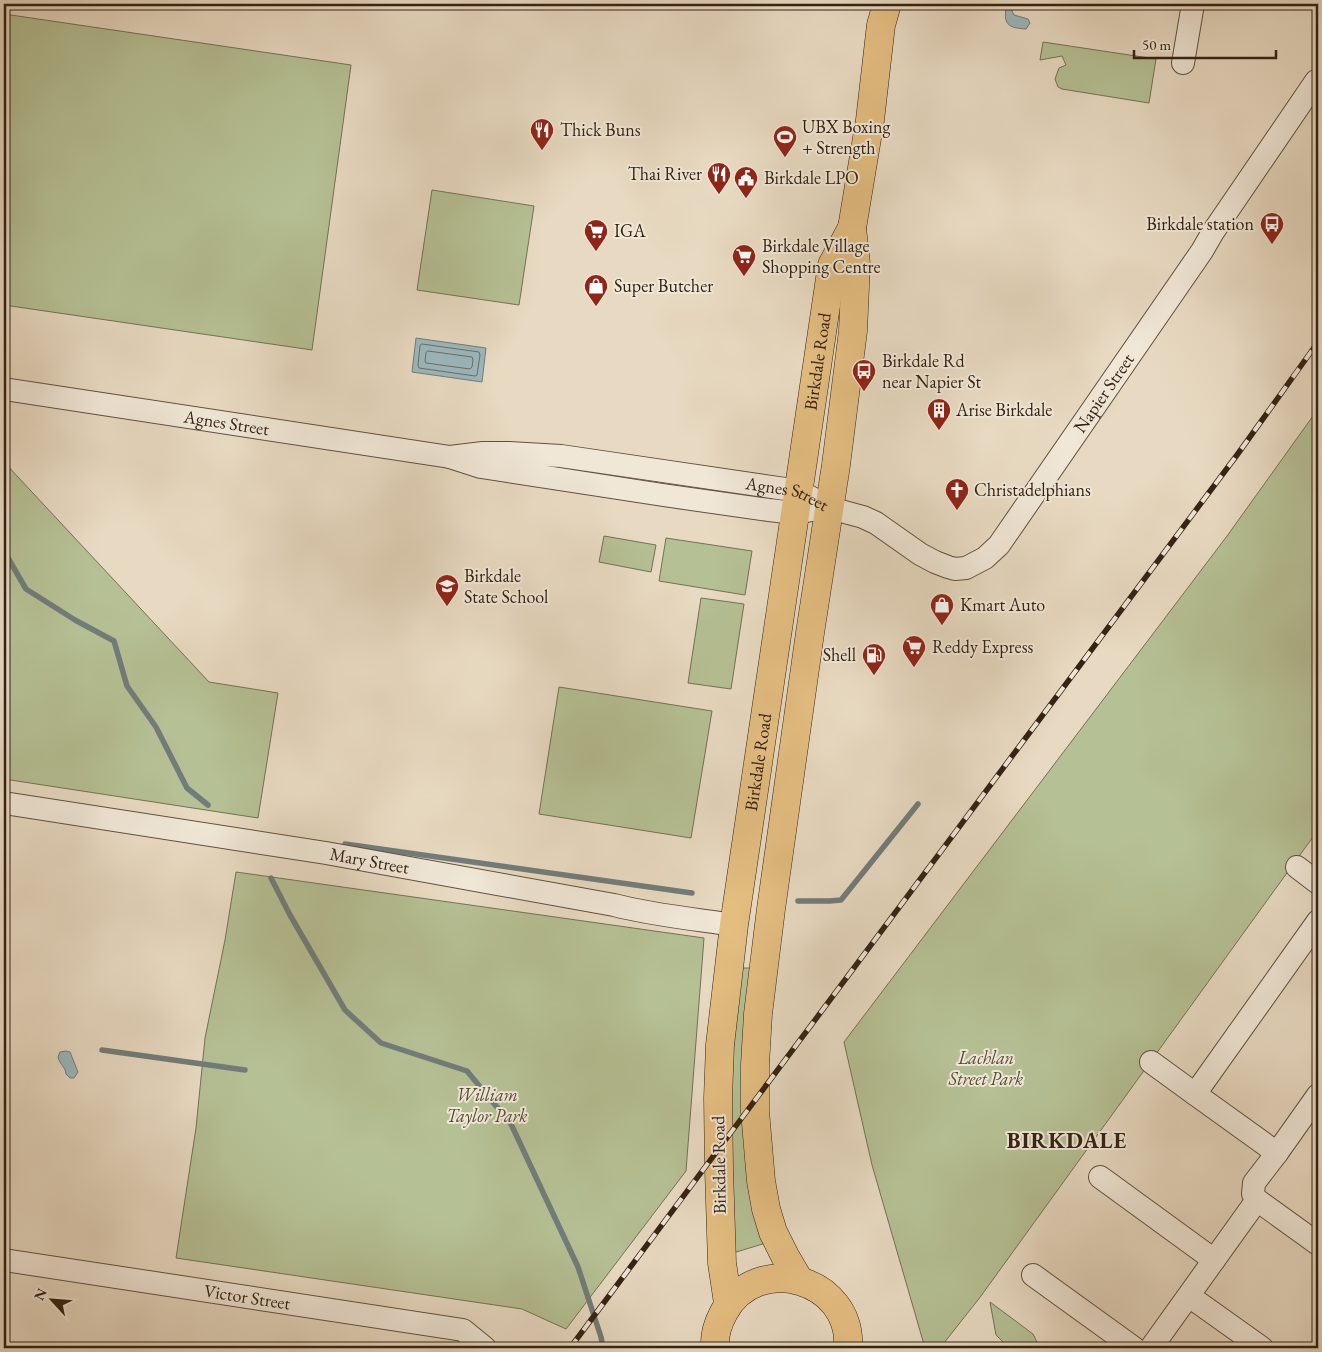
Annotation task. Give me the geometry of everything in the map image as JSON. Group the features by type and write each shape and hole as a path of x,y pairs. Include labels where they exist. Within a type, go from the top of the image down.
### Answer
{"main road":[{"name":"Birkdale Road","path":"799,1280 773,1232 766,1209 757,1145 755,1065 759,1004 771,909 810,633 830,508 853,331 856,264 852,228 870,120 882,11"},
{"name":"Birkdale Road","path":"728,1303 722,1263 718,1170 720,1045 734,925 832,265 852,228"},
{"path":"711,1347 718,1322 728,1303 743,1290 760,1281 780,1277 799,1280 818,1288 833,1302 844,1319 848,1348"}],"street":[{"path":"1183,63 1193,4"},
{"name":"Napier Street","path":"830,508 863,517 876,523 920,554 948,567 955,569 966,568 985,558 1009,531 1202,251 1218,224 1316,81"},
{"name":"Agnes Street","path":"4,390 450,456 481,467 662,496 797,502 830,508"},
{"name":"Mary Street","path":"4,803 326,853 614,905 640,912 734,925"},
{"path":"1297,868 1318,883"},
{"path":"1195,1094 1318,921"},
{"path":"1151,1062 1277,1152"},
{"path":"1318,1095 1311,1119 1277,1152 1254,1183 1253,1194 1257,1200 1318,1244"},
{"path":"1100,1177 1214,1260"},
{"path":"1151,1348 1257,1200"},
{"name":"Victor Street","path":"4,1260 463,1330 485,1348"},
{"path":"1033,1275 1134,1348"},
{"path":"1189,1296 1262,1348"}],"green space":[{"path":"4,14 351,65 312,350 4,305"},
{"path":"1043,42 1156,59 1149,103 1058,87 1055,79 1059,68 1066,65 1062,56 1040,60"},
{"path":"432,190 534,206 519,305 417,290"},
{"name":"Lachlan Street Park","path":"1318,409 1318,830 981,1296 940,1348 925,1348 872,1165 844,1042 1227,536"},
{"path":"4,462 209,682 278,693 258,818 4,779"},
{"path":"604,536 656,545 651,572 599,562"},
{"path":"666,538 752,551 745,595 659,581"},
{"path":"701,598 744,604 731,689 688,683"},
{"path":"559,687 712,711 691,838 539,814"},
{"name":"William Taylor Park","path":"236,872 704,938 686,1171 566,1329 522,1309 176,1258 196,1128 205,1038 225,940"},
{"path":"740,968 751,968 766,1243 733,1253 729,1102"},
{"path":"990,1302 1033,1334 1040,1348 1009,1348 996,1335"}],"water":[{"path":"1006,9 1011,9 1014,15 1028,19 1030,23 1026,29 1012,27 1007,23"},
{"path":"416,338 486,348 482,382 412,372"},
{"path":"60,1052 70,1052 78,1072 74,1078 70,1078 66,1074 58,1057"}],"waterway":[{"path":"4,551 26,589 75,620 114,641 127,686 156,727 187,788 208,805"},
{"path":"798,901 841,900 918,804"},
{"path":"345,844 692,893"},
{"path":"271,878 290,915 345,1010 381,1043 467,1071 511,1124 578,1267 603,1348"},
{"path":"102,1050 245,1070"}],"railway":[{"path":"570,1348 1237,455 1318,342"}],"place":[{"name":"Thick Buns","path":"542,151"},
{"name":"UBX Boxing + Strength","path":"785,158"},
{"name":"Thai River","path":"719,195"},
{"name":"Birkdale LPO","path":"746,199"},
{"name":"Birkdale station","path":"1272,245"},
{"name":"IGA","path":"596,252"},
{"name":"Birkdale Village Shopping Centre","path":"744,277"},
{"name":"Super Butcher","path":"596,307"},
{"name":"Birkdale Rd near Napier St","path":"864,392"},
{"name":"Arise Birkdale","path":"939,431"},
{"name":"Christadelphians","path":"957,511"},
{"name":"Birkdale State School","path":"447,607"},
{"name":"Kmart Auto","path":"942,626"},
{"name":"Reddy Express","path":"914,668"},
{"name":"Shell","path":"874,676"}],"district":[{"name":"BIRKDALE","path":"1067,1140"}]}
